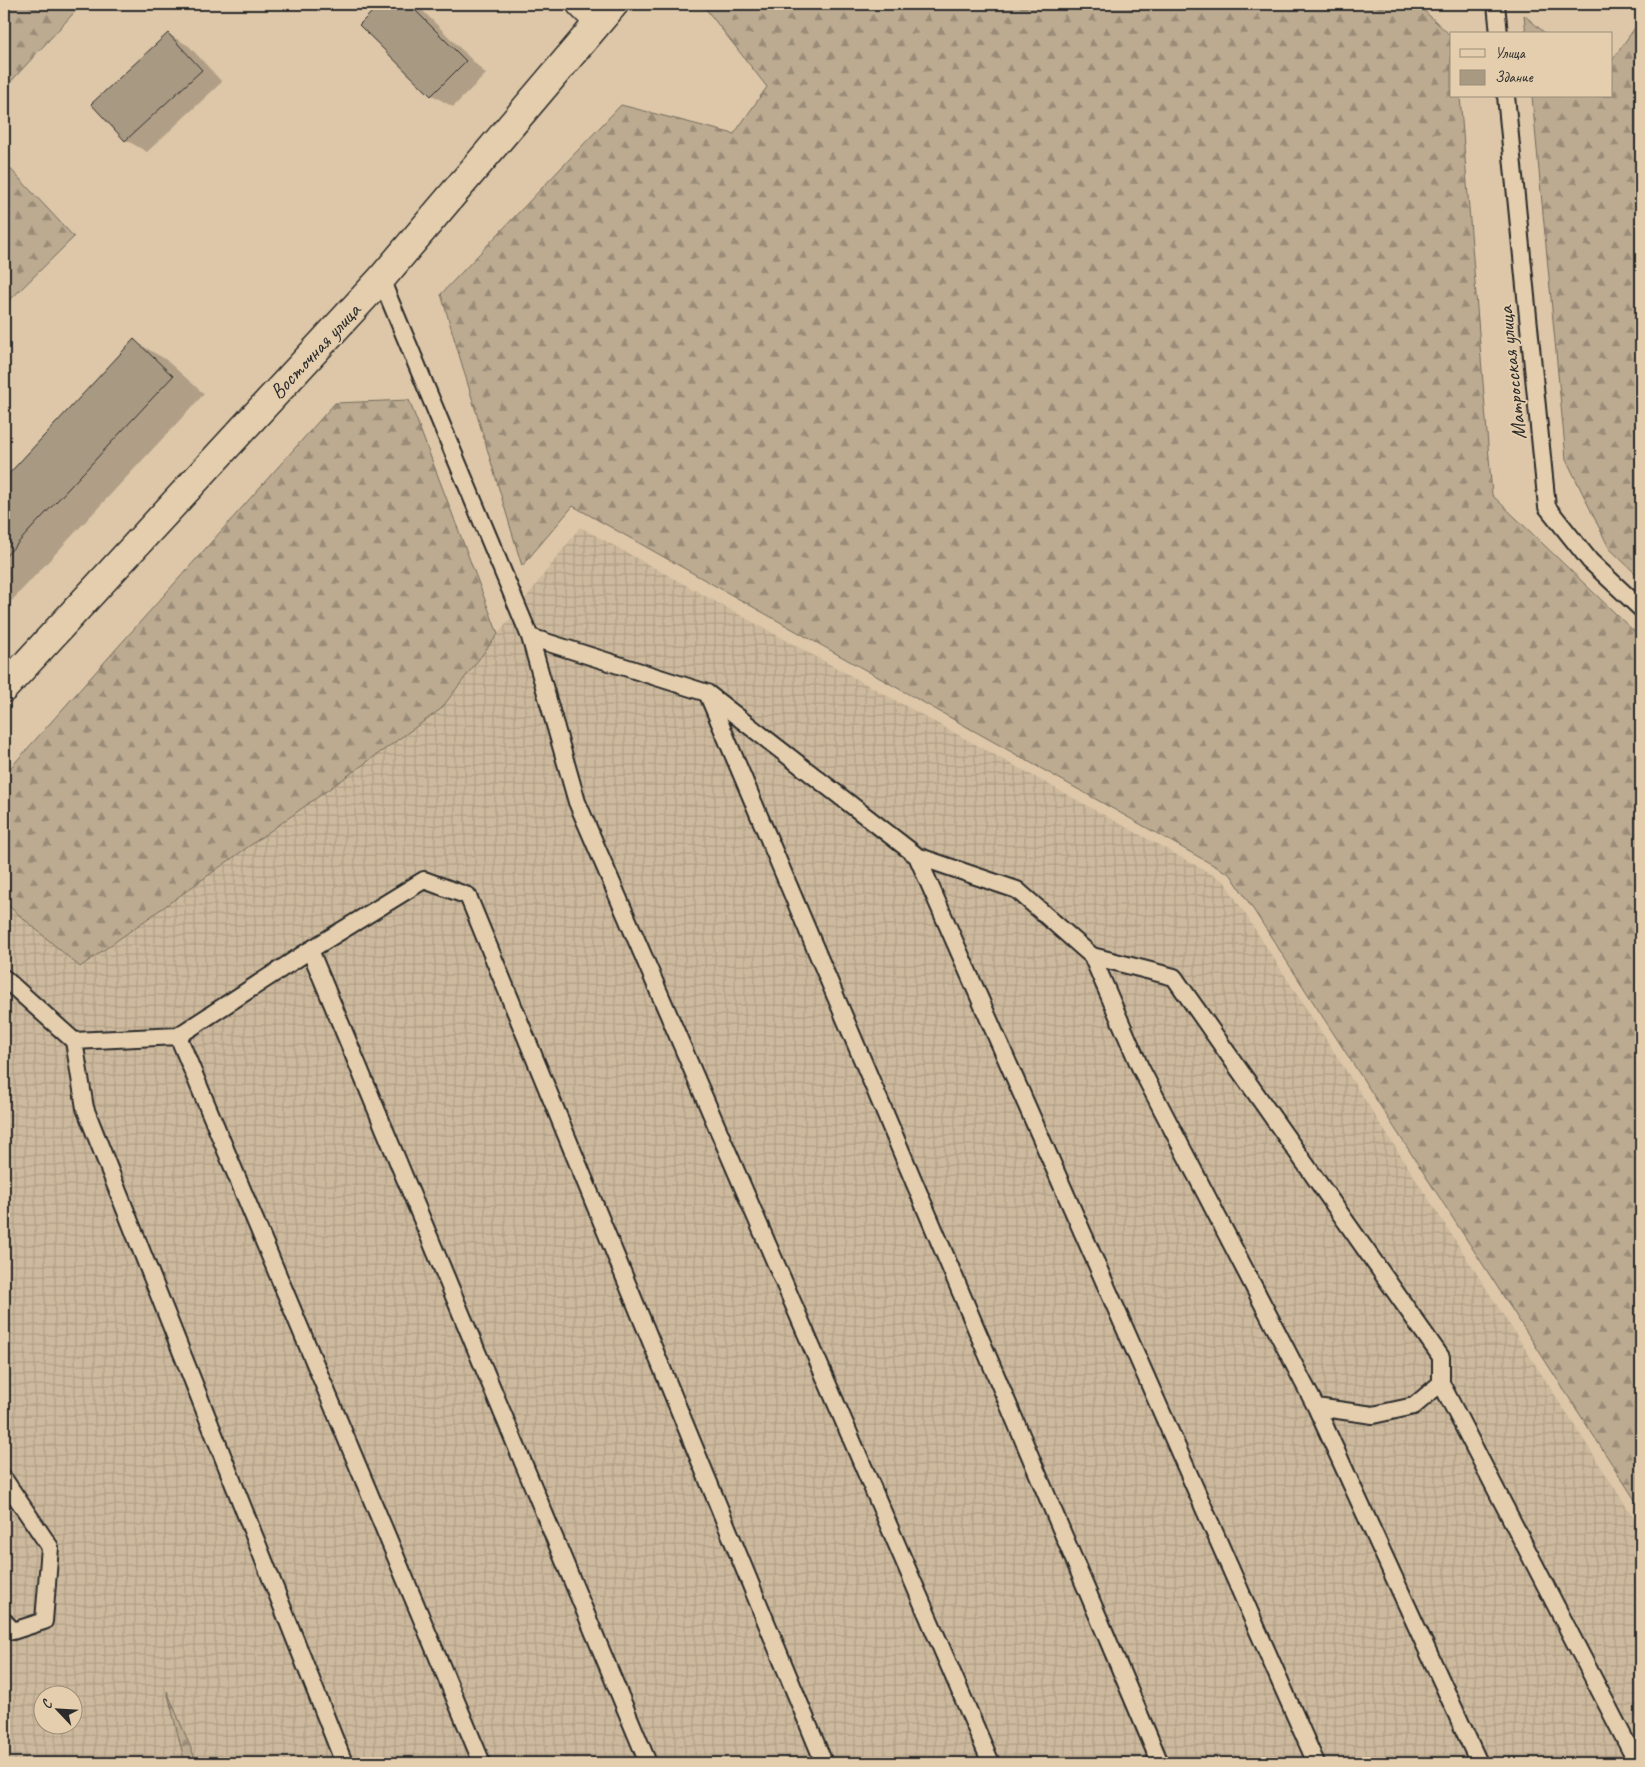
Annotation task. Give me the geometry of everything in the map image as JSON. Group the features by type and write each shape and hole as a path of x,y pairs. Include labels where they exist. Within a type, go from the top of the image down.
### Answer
{"street":[{"name":"Восточная улица","path":"4,688 381,279 598,10"}],"lane":[{"path":"1496,4 1499,32"},
{"name":"Матросская улица","path":"1506,98 1547,507 1590,561 1641,609"},
{"path":"381,279 530,637 577,802 991,1763"},
{"path":"530,637 707,693 917,856 1017,890 1092,956 1140,1067 1316,1407 1480,1763"},
{"path":"707,693 1160,1763"},
{"path":"917,856 1316,1763"},
{"path":"74,1041 178,1036 310,950 424,880 468,896 824,1763"},
{"path":"310,950 648,1763"},
{"path":"1092,956 1174,977 1441,1357 1441,1383 1637,1763"},
{"path":"4,978 74,1041 85,1108 344,1763"},
{"path":"178,1036 482,1763"},
{"path":"1316,1407 1373,1416 1414,1406 1441,1383"},
{"path":"4,1478 50,1547 44,1621 13,1631 4,1621"}],"shaded area":[{"path":"580,527 1224,881 1641,1529 1641,1763 4,1763 4,902 81,967 441,709"}],"green space":[{"path":"4,4 82,4 4,89"},
{"path":"702,4 1417,4 1450,35 1450,98 1460,98 1492,495 1641,638 1641,1509 1231,875 573,506 522,566 441,294 621,105 734,134 767,87"},
{"path":"1524,15 1544,32 1526,32"},
{"path":"1641,19 1641,579 1609,548 1566,459 1532,98 1612,98 1612,61"},
{"path":"4,162 74,237 4,306"},
{"path":"409,400 498,634 441,709 80,967 4,902 4,775 335,403"},
{"path":"167,1691 197,1763 185,1763"}],"building":[{"path":"380,4 409,4 466,61 431,96 359,25"},
{"path":"168,33 202,70 125,141 91,104"},
{"path":"134,339 173,376 4,558 4,479"}]}
